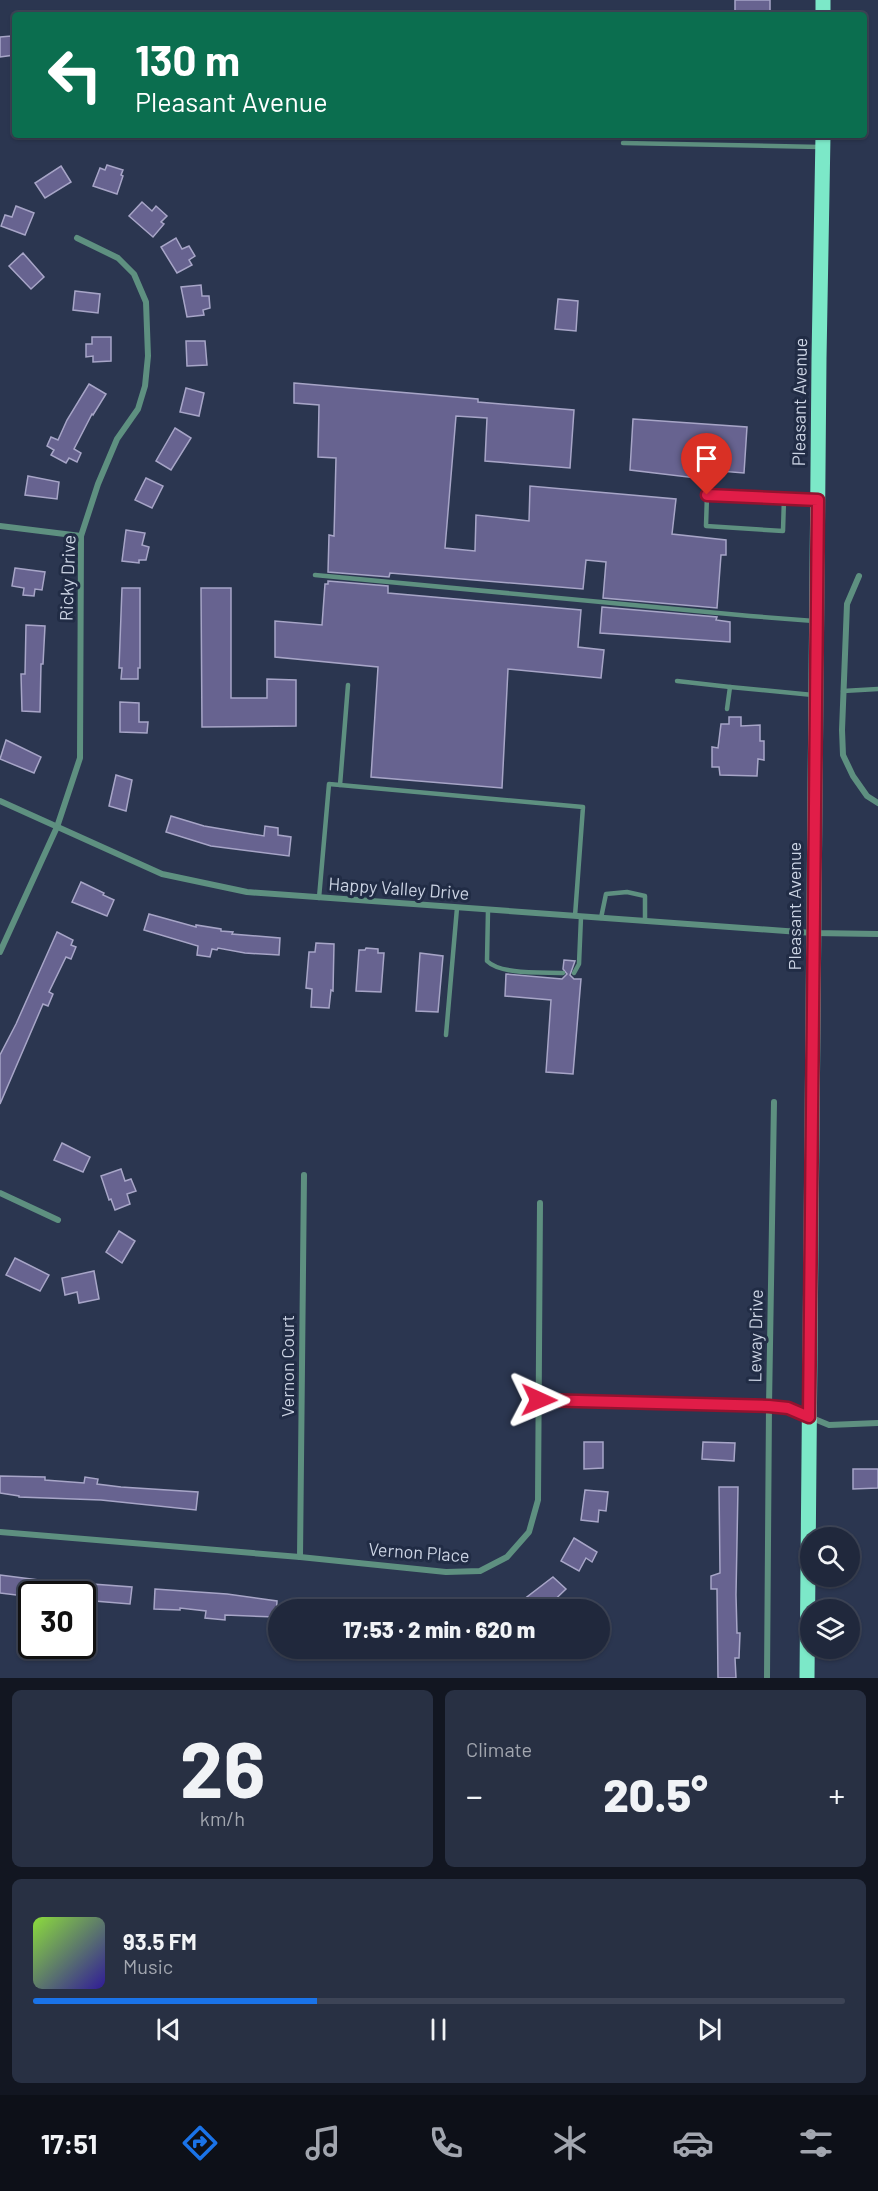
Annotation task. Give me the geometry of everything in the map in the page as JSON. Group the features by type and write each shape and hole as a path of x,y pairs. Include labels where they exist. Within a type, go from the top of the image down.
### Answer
{"main road":[{"name":"Pleasant Avenue","path":"807,1678 815,695 823,141"}],"street":[{"name":"Ricky Drive","path":"0,952 57,827 80,758 81,536 98,484 117,439 138,409 145,386 148,356 146,302 134,274 118,258 77,237"},
{"path":"0,526 81,536"},
{"path":"859,576 847,604 843,755 853,776 867,796 878,803"},
{"name":"Happy Valley Drive","path":"0,801 162,874 247,892 813,933 878,934"},
{"name":"Leway Drive","path":"767,1678 774,1102"},
{"name":"Vernon Court","path":"300,1557 304,1175"},
{"path":"0,1193 58,1220"},
{"name":"Vernon Place","path":"0,1532 300,1557 446,1572 480,1571 507,1557 529,1532 538,1500 540,1203"},
{"path":"539,1400 769,1406 788,1408 830,1425 878,1423"}],"lane":[{"path":"623,142 823,141"},
{"path":"784,498 783,531 706,526 707,495 784,498 818,500"},
{"path":"315,575 816,621"},
{"path":"677,681 815,695"},
{"path":"340,785 348,685"},
{"path":"728,709 730,687"},
{"path":"843,691 878,689"},
{"path":"319,897 329,784 583,807 578,916 579,964 574,974"},
{"path":"601,918 606,894 627,892 645,896 645,921"},
{"path":"446,1035 457,908"},
{"path":"488,910 487,961 492,966 502,969 563,973"}],"building":[{"path":"735,0 770,0 770,12 735,12"},
{"path":"11,36 12,55 0,57 0,37"},
{"path":"107,165 123,170 117,194 93,186 100,168 105,170"},
{"path":"61,166 71,182 45,198 35,183"},
{"path":"142,202 152,211 156,206 167,216 161,222 164,224 153,237 129,216"},
{"path":"16,206 34,213 25,235 1,226 5,215 12,217"},
{"path":"176,238 182,249 189,246 195,256 189,260 192,265 177,273 161,247"},
{"path":"23,253 44,277 31,289 9,266"},
{"path":"201,285 202,296 209,296 210,308 203,310 204,315 187,317 181,287"},
{"path":"75,291 100,294 98,313 73,310"},
{"path":"558,299 578,301 576,331 555,329"},
{"path":"92,337 111,337 111,361 93,362 93,356 86,357 86,344 92,344"},
{"path":"186,341 205,341 207,365 187,366"},
{"path":"294,383 574,410 570,468 485,461 487,418 456,416 445,548 475,551 476,515 529,521 530,486 676,499 672,534 726,540 726,555 721,555 717,608 603,598 606,562 586,560 583,589 390,573 389,577 328,572 329,535 334,536 336,458 318,457 319,405 294,403"},
{"path":"89,384 106,394 92,414 74,449 81,453 77,462 69,458 66,463 51,455 54,450 47,446 51,437 58,440 67,420"},
{"path":"186,388 204,393 199,416 180,412"},
{"path":"633,419 747,427 744,473 695,469 696,478 630,470"},
{"path":"175,428 191,438 171,470 156,461"},
{"path":"28,476 59,482 57,499 25,495"},
{"path":"146,478 163,486 152,508 135,500"},
{"path":"126,530 145,533 142,545 149,547 146,560 139,560 139,563 122,561"},
{"path":"15,568 45,572 42,590 35,589 34,596 23,595 24,588 12,586"},
{"path":"328,581 388,586 388,593 581,610 578,647 604,650 601,678 508,669 502,788 371,777 378,667 275,657 275,621 322,625 325,584 328,584"},
{"path":"122,588 140,588 138,679 121,679 122,668 119,668"},
{"path":"201,588 231,588 231,698 267,698 267,679 296,680 296,726 202,727"},
{"path":"602,607 717,617 716,620 730,622 730,642 600,633"},
{"path":"26,625 45,626 40,712 22,711 21,674 25,674"},
{"path":"120,702 139,703 139,722 148,722 147,733 120,732"},
{"path":"729,717 741,717 741,726 760,725 760,741 764,741 764,760 758,759 757,776 720,775 719,767 712,767 712,747 718,748 721,724 729,724"},
{"path":"6,740 41,757 34,773 0,759"},
{"path":"116,775 132,780 126,811 109,806"},
{"path":"171,816 204,826 264,836 265,826 278,828 278,835 291,837 289,856 211,846 166,832"},
{"path":"81,882 114,900 107,916 72,902"},
{"path":"149,914 196,927 196,925 221,929 221,931 233,932 232,934 280,938 279,955 245,953 218,948 217,950 212,949 210,957 197,955 198,946 144,930"},
{"path":"57,932 73,940 71,945 76,947 71,959 66,957 49,992 53,994 48,1006 43,1004 0,1104 0,1055"},
{"path":"316,943 334,944 333,991 331,990 329,1008 311,1007 312,989 306,988 309,952 315,952"},
{"path":"378,949 378,953 384,953 381,992 356,991 359,950"},
{"path":"420,953 443,956 438,1012 416,1011"},
{"path":"564,960 575,961 570,975 574,979 581,979 573,1074 546,1072 551,1000 505,996 506,974 562,979 567,974 563,969"},
{"path":"62,1143 90,1157 83,1172 54,1160"},
{"path":"121,1169 125,1181 131,1179 136,1191 127,1194 130,1204 115,1210 101,1176"},
{"path":"119,1231 135,1241 122,1263 106,1252"},
{"path":"15,1258 49,1275 40,1291 6,1275"},
{"path":"94,1271 99,1299 79,1303 77,1292 65,1295 62,1278"},
{"path":"584,1442 603,1442 603,1468 584,1469"},
{"path":"703,1442 735,1443 734,1461 702,1459"},
{"path":"853,1469 878,1469 878,1488 853,1489"},
{"path":"0,1476 45,1477 45,1480 84,1483 85,1477 98,1479 97,1484 198,1492 196,1510 101,1500 19,1497 0,1493"},
{"path":"719,1487 738,1487 736,1595 737,1633 740,1633 739,1658 735,1658 736,1678 718,1678 717,1589 711,1589 711,1576 720,1573"},
{"path":"585,1490 608,1492 606,1511 599,1510 598,1522 581,1520"},
{"path":"574,1538 597,1552 592,1562 586,1558 579,1571 561,1561"},
{"path":"0,1575 52,1581 18,1581 18,1595 0,1593"},
{"path":"553,1577 566,1589 556,1599 524,1599"},
{"path":"96,1584 132,1587 130,1604 96,1601"},
{"path":"155,1589 227,1594 268,1600 268,1617 225,1615 225,1620 205,1618 206,1611 180,1608 180,1610 154,1609"}],"route":[{"path":"539,1400 769,1406 788,1408 809,1417 818,500 707,495"}]}
